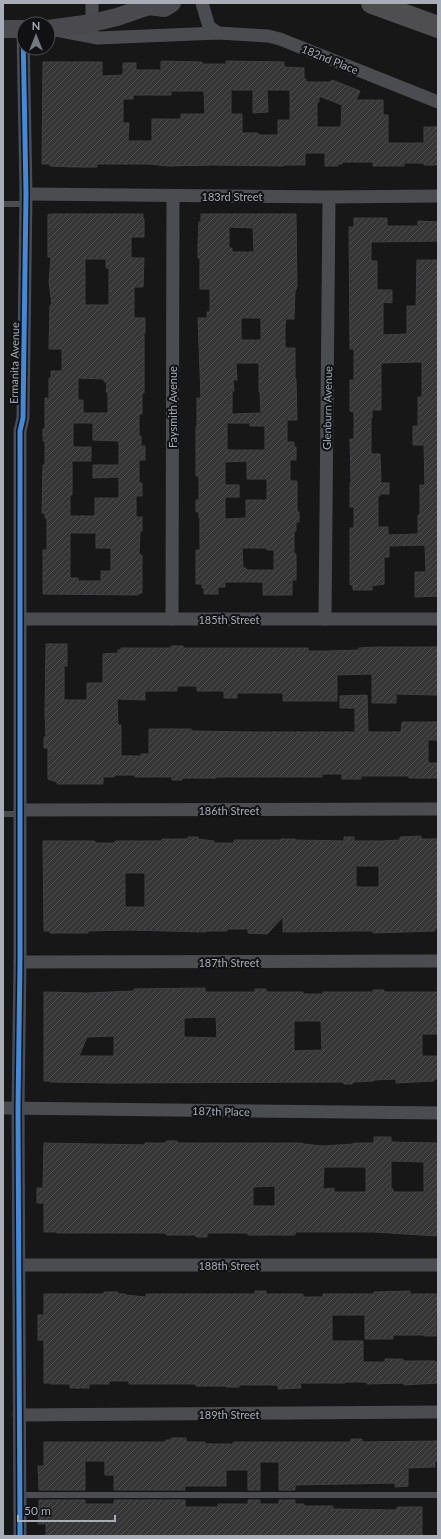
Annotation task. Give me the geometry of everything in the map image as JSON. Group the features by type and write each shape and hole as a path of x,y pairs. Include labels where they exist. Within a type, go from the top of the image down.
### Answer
{"highway":[{"path":"372,3 438,27"},
{"path":"416,3 438,11"},
{"path":"394,11 438,42"}],"main road":[{"path":"56,28 92,23 117,17 150,4 164,8 172,3"},
{"path":"3,29 16,29"}],"street":[{"path":"92,3 92,23"},
{"path":"202,3 209,27 218,33"},
{"name":"182nd Place","path":"56,30 98,38 218,33 268,36 280,39 438,102"},
{"name":"Ermanita Avenue","path":"20,1536 20,1265 18,1108 20,962 20,431 23,418 26,199 24,56"},
{"name":"183rd Street","path":"26,199 173,196 438,196"},
{"name":"Faysmith Avenue","path":"172,619 173,196"},
{"name":"Glenburn Avenue","path":"325,619 329,197"},
{"name":"185th Street","path":"21,619 438,619"},
{"name":"186th Street","path":"20,812 438,809"},
{"name":"187th Street","path":"20,962 438,961"},
{"name":"187th Place","path":"3,1108 438,1113"},
{"name":"188th Street","path":"20,1265 438,1264"},
{"name":"189th Street","path":"19,1415 438,1412"}],"lane":[{"path":"3,204 26,199"},
{"path":"3,814 20,812"},
{"path":"19,1495 438,1495"}],"building":[{"path":"161,61 202,62 202,64 226,64 226,61 284,62 284,67 304,68 304,79 306,79 306,82 331,82 332,80 360,91 356,100 383,100 383,115 388,115 388,143 424,143 424,127 438,127 438,165 404,163 404,166 373,166 373,162 342,162 342,164 338,164 338,166 325,166 325,153 305,153 305,165 284,166 168,166 150,164 97,164 97,167 74,167 50,166 50,164 42,164 43,62 102,62 102,76 123,75 123,63 136,63 136,70 161,70","holes":["231,90 253,90 253,113 268,112 267,90 290,90 290,120 278,120 278,135 242,133 242,114 231,114","171,91 204,91 205,114 181,114 181,119 152,119 152,141 128,141 129,123 123,123 123,99 133,99 133,95 171,95","319,96 342,105 341,127 317,127 317,102 319,102"]},
{"path":"143,214 144,237 131,237 131,258 144,258 143,287 134,287 134,318 145,318 144,393 142,393 142,414 139,414 139,436 141,436 141,446 145,446 145,460 139,460 139,483 142,483 142,496 136,496 136,517 142,517 139,555 142,555 142,593 138,595 43,594 43,550 47,550 47,518 45,518 45,513 42,513 43,465 45,465 45,441 43,441 43,429 45,429 45,398 49,398 49,378 51,378 51,371 62,371 62,349 49,349 50,305 52,305 49,282 51,257 48,257 48,215","holes":["85,259 106,259 106,268 109,268 109,305 85,305","78,378 104,379 104,382 107,382 106,392 108,392 108,413 83,413 83,400 78,400","73,423 93,423 93,440 119,441 119,465 93,465 93,478 119,477 119,498 95,498 95,516 70,516 70,495 72,495 72,461 91,461 91,447 73,447","70,533 96,533 96,548 111,548 111,571 101,571 101,581 78,581 78,578 70,578"]},
{"path":"201,214 296,214 297,286 295,290 294,319 286,319 285,326 285,348 295,348 296,379 297,420 287,420 287,442 294,442 294,447 296,447 296,460 290,460 290,481 297,481 297,512 299,512 299,522 296,522 296,531 294,531 296,580 292,580 292,595 263,595 263,582 225,582 225,587 218,587 218,594 204,594 202,584 196,584 196,550 200,550 200,518 199,512 196,512 196,500 199,500 199,476 196,476 197,398 201,398 198,318 207,318 207,312 210,312 210,289 200,289 200,258 198,258 198,244 199,222 201,222","holes":["229,227 253,228 254,252 232,252 232,248 229,248","241,318 261,318 261,340 241,340","236,363 259,363 261,413 232,414 232,391 234,391 233,380 237,380","227,423 250,423 250,426 265,426 265,450 227,450","247,461 247,479 267,479 267,500 246,500 246,518 225,519 225,497 239,497 239,485 225,485 225,462","242,548 267,548 267,550 274,550 274,570 246,570 246,568 243,568"]},
{"path":"354,218 387,218 387,226 418,226 418,221 438,222 438,241 371,242 371,261 377,261 377,290 392,290 392,303 383,302 383,335 407,334 407,306 416,306 417,260 438,260 438,596 415,597 415,572 426,572 425,545 389,546 389,557 384,557 384,584 372,586 372,590 353,590 353,585 350,585 350,528 354,528 354,507 350,507 350,439 354,439 354,412 350,411 350,380 354,380 354,349 350,349 349,227 354,227","holes":["422,362 422,397 418,397 418,426 413,426 413,445 424,445 425,485 420,485 420,515 418,515 418,534 388,535 388,527 378,527 378,496 380,496 380,494 389,494 389,483 381,483 380,454 371,454 372,410 381,410 381,363"]},
{"path":"46,644 67,644 67,666 64,666 64,700 87,700 87,683 103,683 103,654 118,653 118,650 121,650 121,648 171,648 171,646 183,646 183,648 308,648 308,651 328,651 359,650 359,648 378,647 438,647 438,695 396,694 396,703 372,703 372,674 337,675 337,701 283,701 283,693 237,693 237,698 224,698 224,691 197,691 197,686 177,686 177,691 145,691 145,700 117,699 118,725 121,725 121,756 141,756 141,754 149,754 149,729 191,729 191,731 251,732 355,732 355,708 340,708 340,696 367,695 368,732 401,732 402,722 438,722 438,740 428,740 428,763 438,763 438,778 409,778 409,776 361,776 361,779 342,779 342,774 322,774 322,777 216,777 182,778 182,780 172,780 172,777 135,777 135,775 114,775 114,777 103,777 103,784 57,784 57,782 48,779 48,748 44,748 44,737 46,737"},
{"path":"421,836 421,839 438,839 438,926 435,928 435,931 373,933 373,931 283,932 283,917 267,934 248,933 248,929 227,929 227,931 206,932 129,930 88,931 88,933 50,933 50,931 44,931 43,841 95,841 95,843 115,843 115,841 162,841 162,839 188,839 188,837 198,837 198,839 214,841 214,843 234,843 234,840 281,839 344,841 344,837 354,837 354,841 383,841 400,840 400,837","holes":["356,866 379,866 379,887 356,887","125,873 145,873 145,907 125,907"]},
{"path":"205,988 205,992 255,992 255,989 266,989 266,992 303,992 303,994 323,994 323,992 373,992 373,990 384,990 384,992 438,992 437,1034 422,1034 422,1056 438,1056 438,1079 434,1079 434,1081 396,1083 396,1079 374,1080 353,1082 352,1084 344,1084 343,1082 112,1083 44,1081 44,992 87,993 134,991 134,989","holes":["216,1017 217,1038 184,1037 184,1018","294,1021 321,1021 322,1050 294,1051","114,1036 114,1056 79,1056 87,1037"]},
{"path":"374,1137 391,1137 391,1142 438,1143 438,1236 374,1232 296,1232 295,1235 207,1233 207,1237 196,1237 196,1235 166,1235 166,1233 44,1232 44,1203 37,1203 37,1188 43,1188 44,1143 145,1145 145,1143 166,1143 166,1141 177,1141 177,1143 303,1143 323,1146 374,1143","holes":["391,1161 424,1162 424,1192 393,1192 393,1189 391,1189","324,1167 366,1167 366,1192 334,1192 334,1188 323,1189","275,1186 275,1206 253,1206 253,1187"]},
{"path":"255,1291 266,1291 266,1294 303,1294 303,1297 323,1297 323,1294 374,1294 374,1292 410,1291 410,1294 438,1294 436,1336 393,1335 393,1339 365,1339 365,1315 332,1315 332,1341 363,1341 363,1362 385,1362 385,1359 403,1359 403,1361 438,1362 438,1383 404,1385 404,1383 367,1384 367,1382 300,1383 301,1388 278,1389 278,1385 239,1385 239,1387 226,1387 196,1386 196,1384 129,1384 129,1381 109,1381 109,1384 89,1384 89,1388 70,1388 70,1384 44,1383 44,1340 38,1340 38,1315 44,1315 44,1294 104,1294 104,1292 118,1292 118,1294 146,1297 146,1294 255,1294"},
{"path":"171,1438 186,1438 186,1442 205,1442 205,1444 232,1444 234,1442 351,1442 351,1439 362,1439 362,1442 438,1441 438,1461 435,1461 435,1467 408,1468 408,1486 395,1487 395,1483 295,1485 295,1490 279,1490 279,1462 260,1462 260,1490 248,1490 248,1470 226,1470 226,1486 185,1486 185,1490 114,1490 114,1475 105,1475 105,1461 85,1461 85,1490 39,1490 38,1466 44,1466 44,1442 166,1442 166,1440 171,1440"},
{"path":"39,1500 85,1500 85,1504 114,1504 114,1500 185,1500 185,1507 218,1507 218,1504 248,1504 248,1500 260,1500 260,1504 279,1504 279,1500 295,1500 295,1504 304,1504 304,1506 333,1506 333,1509 397,1510 397,1507 422,1507 422,1536 46,1536 46,1524 38,1524"}],"cycle path":[{"path":"20,1536 18,1108 20,962 20,431 23,418 26,194 23,56"}]}
